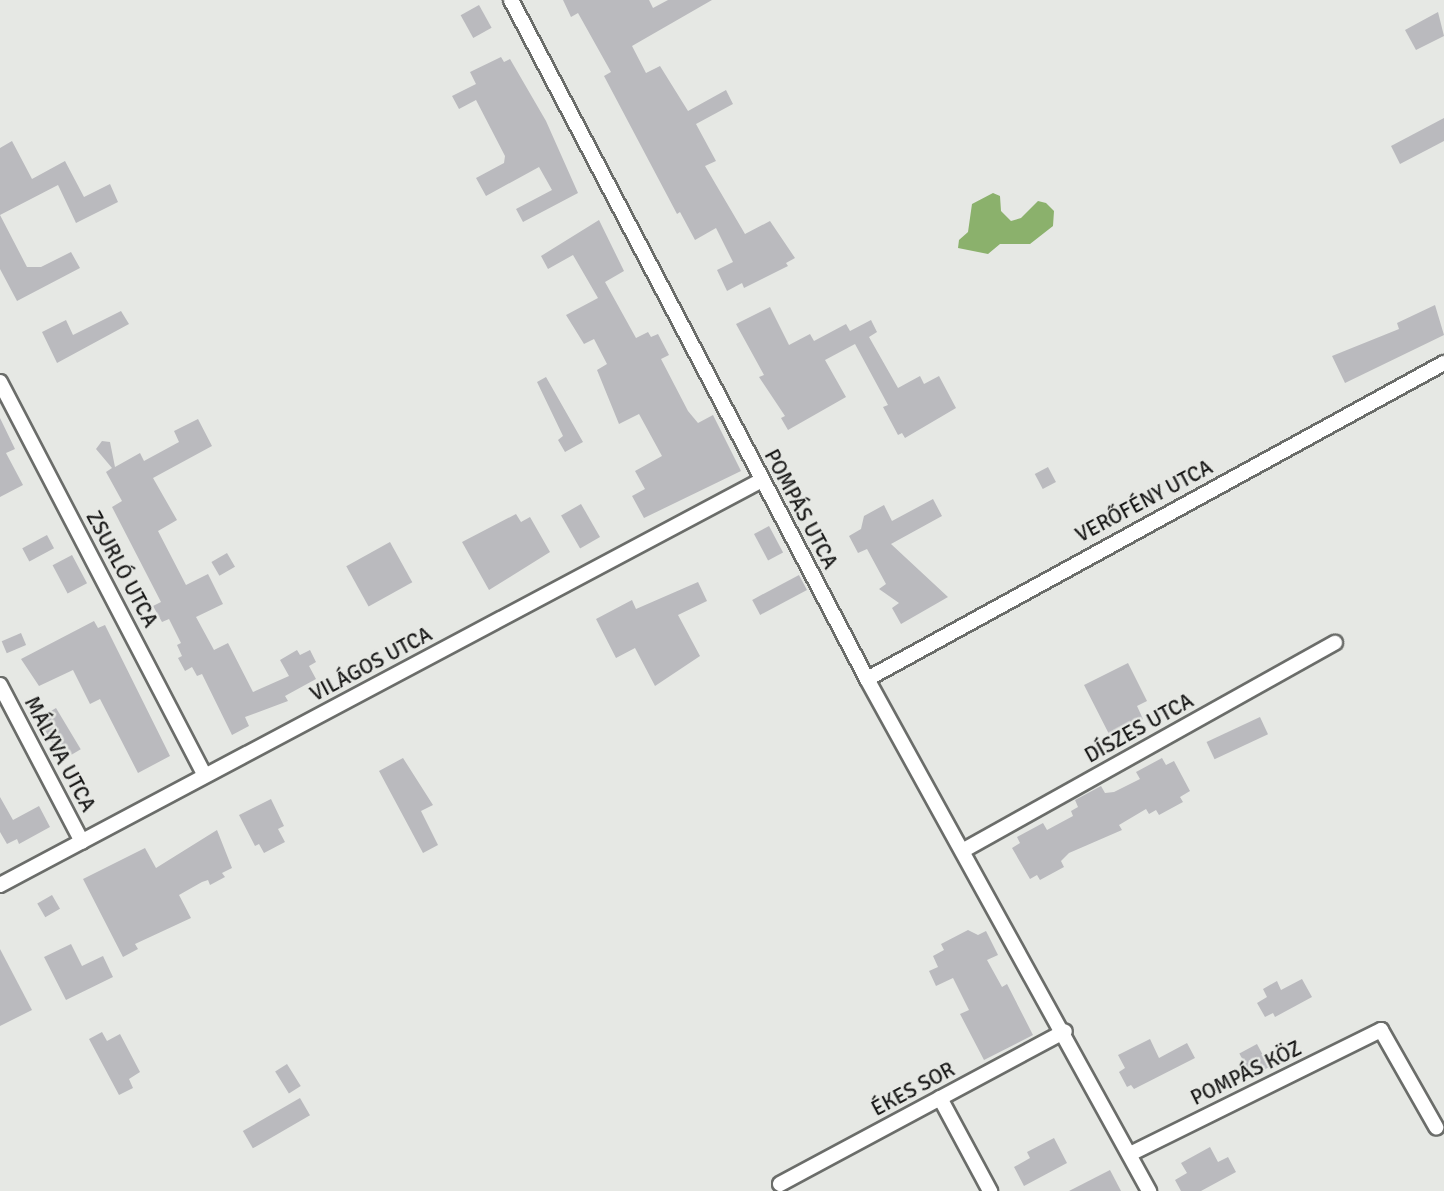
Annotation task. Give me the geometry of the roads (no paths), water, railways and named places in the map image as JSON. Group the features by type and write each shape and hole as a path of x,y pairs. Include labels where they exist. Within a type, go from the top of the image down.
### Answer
{"street":[{"name":"POMPÁS UTCA","path":"511,0 867,679 1065,1031 1149,1191"},
{"name":"VERŐFÉNY UTCA","path":"867,679 1444,363"},
{"name":"ZSURLÓ UTCA","path":"0,382 205,775"},
{"name":"VILÁGOS UTCA","path":"0,885 762,480"},
{"name":"DÍSZES UTCA","path":"964,850 1335,643"},
{"name":"MÁLYVA UTCA","path":"0,685 82,842"},
{"name":"POMPÁS KÖZ","path":"1130,1154 1381,1030 1436,1127"},
{"name":"ÉKES SOR","path":"780,1184 1065,1031"},
{"path":"940,1098 990,1191"}]}
